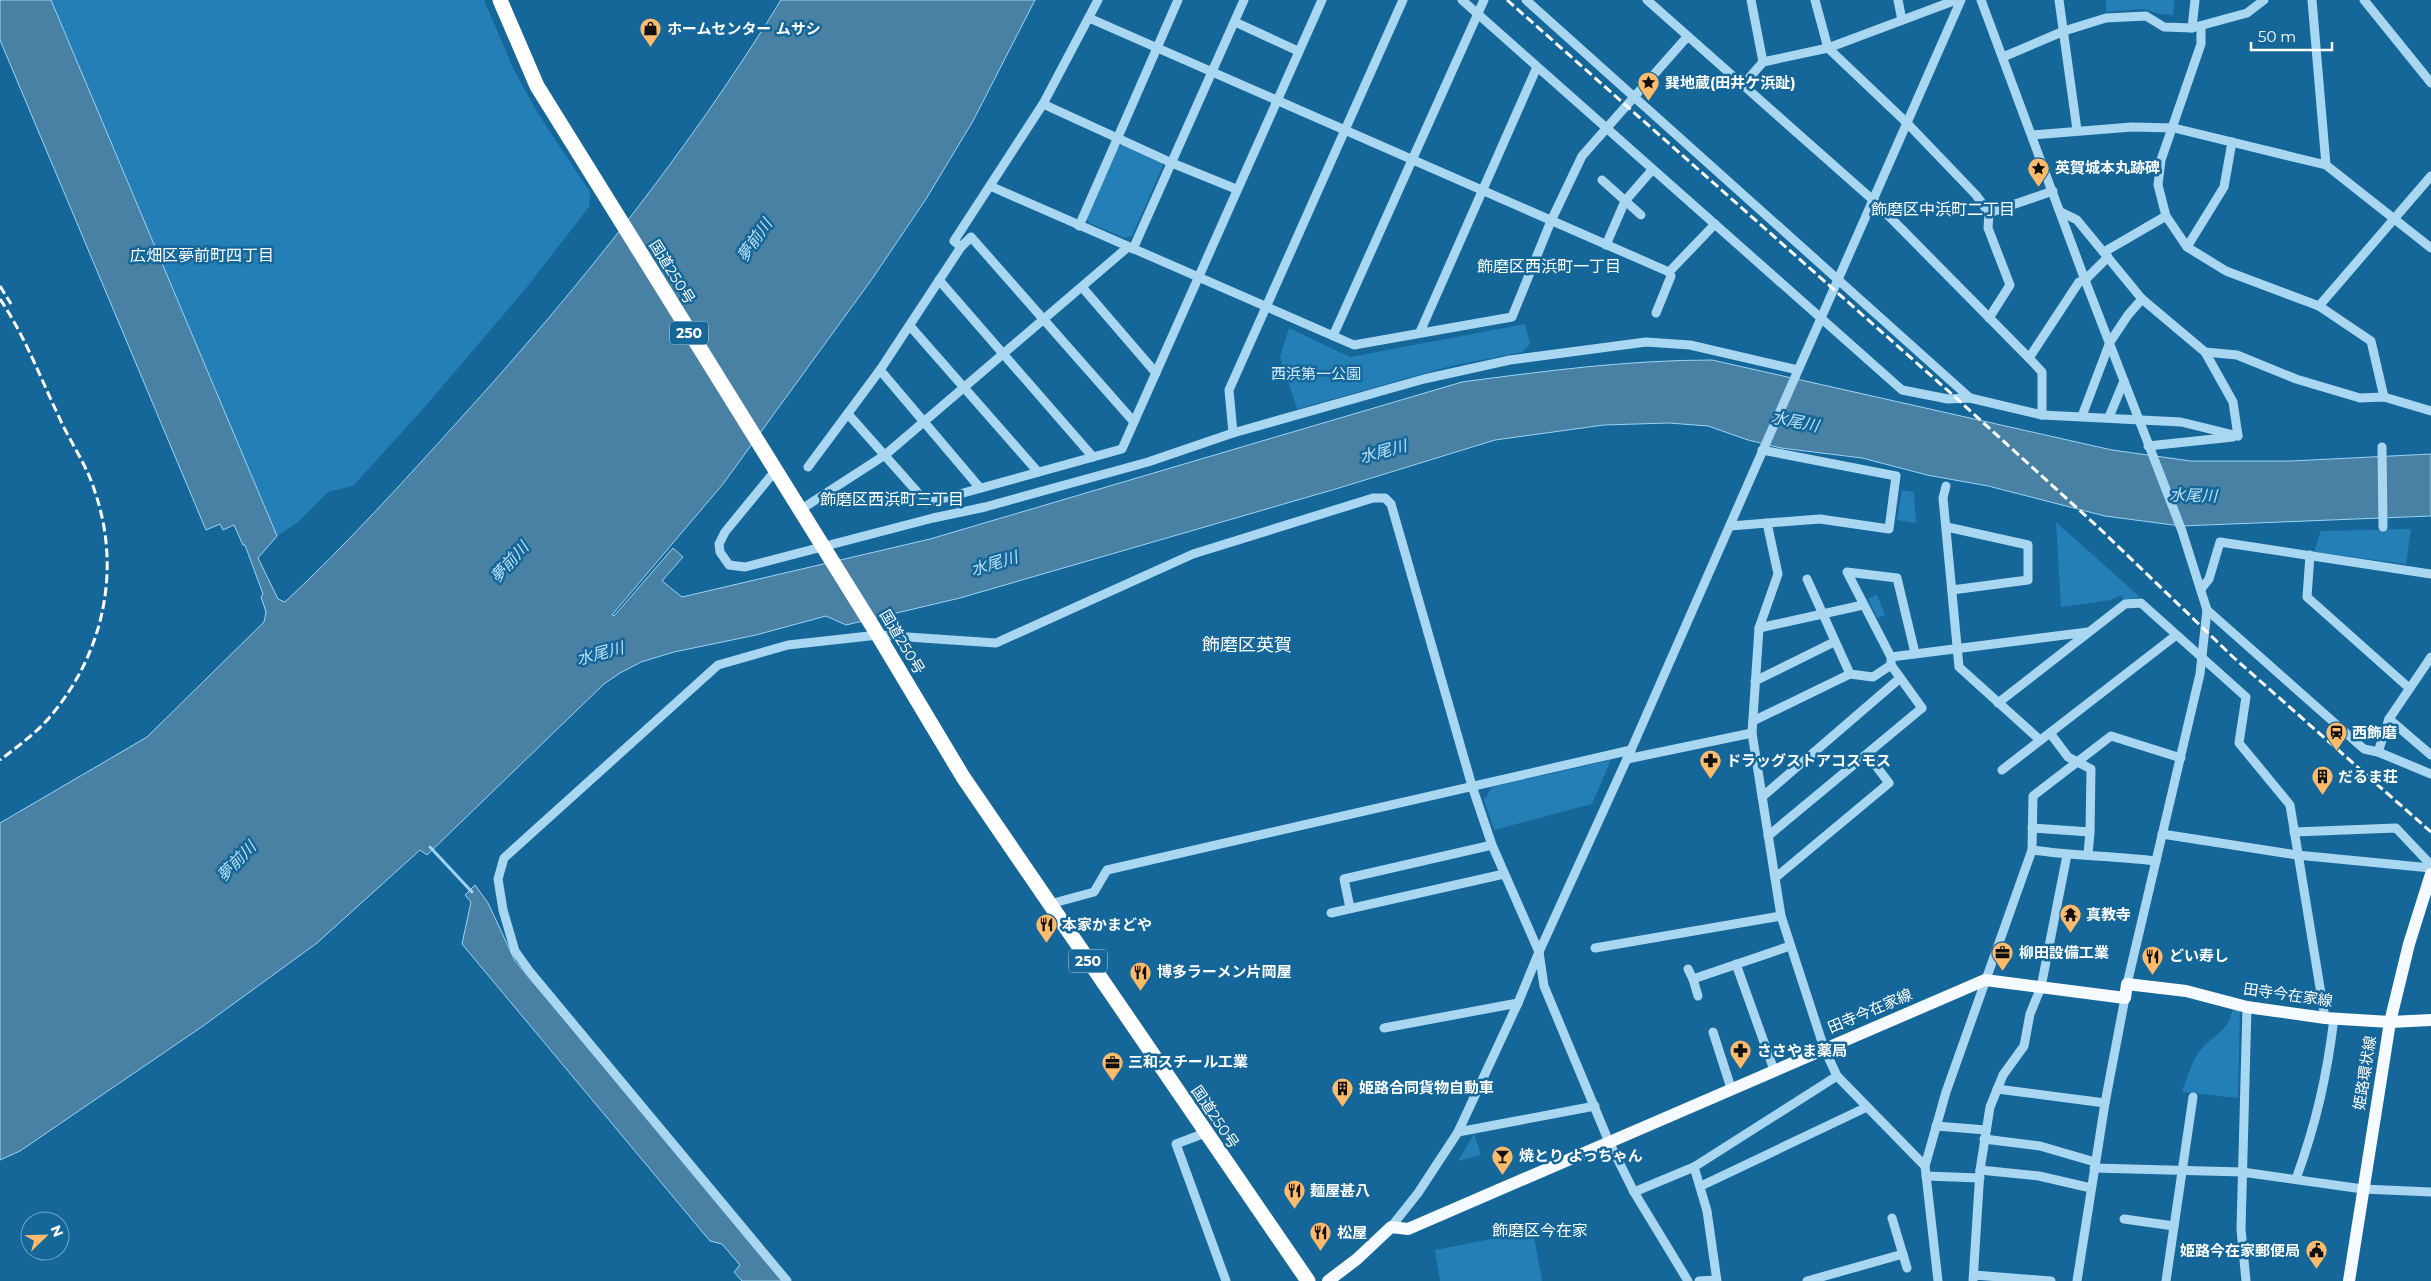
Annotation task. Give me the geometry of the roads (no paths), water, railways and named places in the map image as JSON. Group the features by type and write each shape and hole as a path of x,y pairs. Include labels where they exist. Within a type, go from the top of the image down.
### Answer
{"highway":[{"name":"国道250号","path":"500,0 537,86 878,635 963,777 1308,1281"}],"main road":[{"name":"姫路環状線","path":"2349,1281 2362,1189 2390,1022 2409,944 2431,874"},
{"path":"1985,980 2125,998 2127,984"},
{"name":"田寺今在家線","path":"1391,1227 1408,1229 1985,980"},
{"name":"田寺今在家線","path":"2127,984 2186,991 2247,1007 2329,1018 2390,1022 2431,1020"},
{"path":"1328,1281 1357,1259 1391,1227"}],"street":[{"path":"961,247 954,240 1043,104 1098,0"},
{"path":"1079,226 1178,0"},
{"path":"800,510 886,455 1044,318 1131,248 1172,162 1244,0"},
{"path":"848,414 927,503 1122,449 1276,99 1322,0"},
{"path":"1233,433 1229,390 1403,0"},
{"path":"1462,0 1605,129 1902,390 1948,399 1970,398 2042,415 2181,422 2238,436"},
{"path":"1333,336 1484,0"},
{"path":"1526,0 1970,398"},
{"path":"1647,0 1873,200 2029,358 2042,372 2042,415"},
{"path":"1751,0 1763,62"},
{"path":"1815,0 1828,48 1907,123 1976,195 1989,214 1988,228 2010,285 1989,318"},
{"path":"1898,0 1902,20"},
{"path":"1743,85 1763,62 1828,48 1956,0"},
{"path":"1391,1227 1418,1193 1458,1132 1518,1004 1539,952 1629,755 1961,0"},
{"path":"1981,0 2085,280 2182,531 2207,610 2203,657 2127,984"},
{"path":"2059,0 2077,130"},
{"path":"2194,0 2201,44 2174,128 2161,160 2158,185 2166,216 2187,247 2226,271 2319,306 2371,341 2384,398"},
{"path":"2003,57 2064,31 2106,18 2146,16 2164,27 2197,27 2247,13 2264,0"},
{"path":"2312,0 2326,165"},
{"path":"2364,0 2431,83"},
{"path":"1089,18 1669,272"},
{"path":"1235,22 1298,50"},
{"path":"990,186 1354,345 1512,317 1551,221 1582,156 1687,37"},
{"path":"1420,332 1537,67"},
{"path":"1043,104 1116,138 1236,189"},
{"path":"2032,135 2132,127 2174,128 2326,165 2431,248"},
{"path":"2187,247 2224,187 2232,142"},
{"path":"1606,245 1625,201 1652,170"},
{"path":"2319,306 2431,176"},
{"path":"1602,180 1641,215"},
{"path":"1989,214 2053,192"},
{"path":"2061,212 2076,220 2142,299 2205,352 2233,402 2238,436"},
{"path":"2029,358 2079,282 2085,280 2106,255 2166,216"},
{"path":"1669,272 1715,224"},
{"path":"808,467 880,370 961,247 971,237 1134,422"},
{"path":"1656,313 1671,276 1669,272"},
{"path":"939,280 1093,457"},
{"path":"1082,287 1156,373"},
{"path":"2082,416 2110,342 2128,315 2142,299"},
{"path":"910,326 1038,472"},
{"path":"775,471 721,538 720,552 723,559 729,565 745,567 933,518 985,507 1148,462 1233,433 1424,379 1510,360 1646,342 1690,345 1798,370"},
{"path":"2205,352 2237,355 2296,379 2360,398 2384,398 2431,411"},
{"path":"880,370 980,488"},
{"path":"2109,417 2124,380"},
{"path":"2148,446 2238,436"},
{"path":"2382,447 2383,527"},
{"path":"1730,526 1820,519 1890,529 1896,476 1760,455"},
{"path":"1946,486 1943,498 1959,667 2040,740"},
{"path":"786,1281 530,972 515,951 503,910 498,879 504,858 718,665 788,645 878,635 996,643 1193,554 1373,498 1385,498 1391,504 1472,786 1492,845 1539,952 1544,986 1609,1142 1634,1192 1688,1281"},
{"path":"1767,523 1778,574 1758,628 1752,733 1781,916 1824,1048 1837,1076 1925,1166"},
{"path":"1947,527 2028,545 2028,580 1952,590"},
{"path":"2201,589 2209,579 2220,542 2431,574"},
{"path":"2310,555 2307,597 2408,687"},
{"path":"1768,836 1922,708 1898,679 1847,572 1897,578 1915,653"},
{"path":"1806,579 1850,674"},
{"path":"1998,703 2126,604 2141,603 2175,636 2203,657 2246,697 2239,743 2290,805 2297,855 2329,1018 2328,1068 2316,1120 2296,1179"},
{"path":"1758,628 1863,605"},
{"path":"2207,610 2364,749 2378,752 2427,772 2431,755 2389,719"},
{"path":"1873,677 1891,661 1915,653 2089,632"},
{"path":"2002,770 2175,636"},
{"path":"1755,681 1834,642"},
{"path":"2378,752 2389,719 2408,687 2431,657"},
{"path":"1753,721 1850,674 1873,677 1886,689"},
{"path":"1762,797 1898,679"},
{"path":"1050,904 1094,892 1108,870 1472,786 1752,733"},
{"path":"2050,733 2068,757 2091,769 2088,854"},
{"path":"1938,1281 1925,1166 1946,1092 2032,850 2033,796 2079,763 2112,736 2181,758"},
{"path":"1775,878 1889,783 1867,754"},
{"path":"2032,828 2090,832"},
{"path":"2294,832 2396,828 2431,867"},
{"path":"2162,834 2297,855 2431,867"},
{"path":"1350,908 1344,879 1492,845"},
{"path":"2032,850 2067,855 2088,854 2156,861"},
{"path":"2051,1281 1974,1278 1980,1174 1985,1135 1997,1089 2003,1075 2024,1046 2030,1014 2041,987 2067,855"},
{"path":"1331,914 1350,908 1504,874"},
{"path":"1595,948 1781,916"},
{"path":"1693,979 1790,946"},
{"path":"1736,964 1774,1070"},
{"path":"1688,968 1698,996"},
{"path":"2077,1281 2105,1103 2125,998"},
{"path":"1384,1028 1518,1004"},
{"path":"2246,1281 2241,1229 2247,1007"},
{"path":"1713,1032 1731,1088"},
{"path":"1634,1192 1694,1167 1837,1076"},
{"path":"1997,1089 2105,1103"},
{"path":"2166,1281 2193,1097"},
{"path":"1458,1132 1595,1106"},
{"path":"1701,1186 1867,1107"},
{"path":"1936,1126 2040,1146 2095,1165 2242,1172 2362,1189 2431,1192"},
{"path":"1205,1133 1176,1144 1226,1281"},
{"path":"1694,1167 1701,1186 1717,1280 1700,1281"},
{"path":"1926,1176 1980,1174 2039,1176 2091,1188"},
{"path":"1892,1218 1907,1268"},
{"path":"2124,1219 2174,1226"},
{"path":"1807,1281 1902,1254"}],"water":[{"path":"0,0 51,0 277,536 258,558 278,599 285,602 353,535 505,369 548,319 631,216 670,164 746,56 781,0 1035,0 973,121 926,199 872,279 723,484 612,615 614,616 673,548 683,557 662,581 682,597 930,539 1462,382 1555,370 1681,360 1712,360 2112,450 2191,461 2291,461 2431,454 2431,516 2181,526 2105,516 1988,486 1927,475 1862,458 1781,448 1748,440 1708,426 1669,423 1604,425 1495,440 1339,488 960,598 846,625 826,616 756,635 674,652 641,662 604,684 427,855 420,850 317,943 203,1026 20,1151 0,1160 0,823 147,737 264,622 266,612 261,597 263,594 245,545 243,545 234,525 223,530 220,524 206,530 0,40"},
{"path":"475,885 488,903 515,961 784,1281 742,1281 734,1272 740,1265 722,1244 710,1241 462,944 471,902 465,895"}],"waterway":[{"path":"430,847 472,892"}],"railway":[{"path":"1507,0 1945,388 2098,527 2233,657 2431,832"},
{"path":"0,286 11,304"},
{"path":"0,299 25,342 63,426 88,472 103,522 107,552 107,582 102,611 94,640 83,667 68,693 44,724 0,760"}],"place":[{"name":"ホームセンター ムサシ","path":"651,48"},
{"name":"巽地蔵(田井ケ浜趾)","path":"1649,102"},
{"name":"英賀城本丸跡碑","path":"2039,187"},
{"name":"西飾磨","path":"2336,752"},
{"name":"ドラッグストアコスモス","path":"1710,780"},
{"name":"だるま荘","path":"2322,796"},
{"name":"真教寺","path":"2070,934"},
{"name":"本家かまどや","path":"1046,944"},
{"name":"柳田設備工業","path":"2003,972"},
{"name":"どい寿し","path":"2153,975"},
{"name":"博多ラーメン片岡屋","path":"1141,991"},
{"name":"ささやま薬局","path":"1741,1070"},
{"name":"三和スチール工業","path":"1112,1081"},
{"name":"姫路合同貨物自動車","path":"1343,1107"},
{"name":"焼とり よっちゃん","path":"1503,1175"},
{"name":"麺屋甚八","path":"1294,1210"},
{"name":"松屋","path":"1321,1252"},
{"name":"姫路今在家郵便局","path":"2316,1270"}],"district":[{"name":"飾磨区中浜町二丁目","path":"1943,209"},
{"name":"広畑区夢前町四丁目","path":"202,255"},
{"name":"飾磨区西浜町一丁目","path":"1549,266"},
{"name":"飾磨区西浜町三丁目","path":"892,499"},
{"name":"飾磨区英賀","path":"1247,645"},
{"name":"飾磨区今在家","path":"1540,1230"}],"water label":[{"name":"夢前川","path":"754,240"},
{"name":"水尾川","path":"1795,421"},
{"name":"水尾川","path":"1383,451"},
{"name":"水尾川","path":"2193,495"},
{"name":"夢前川","path":"509,562"},
{"name":"水尾川","path":"994,563"},
{"name":"水尾川","path":"600,653"},
{"name":"夢前川","path":"236,861"}],"park label":[{"name":"西浜第一公園","path":"1316,374"}]}
